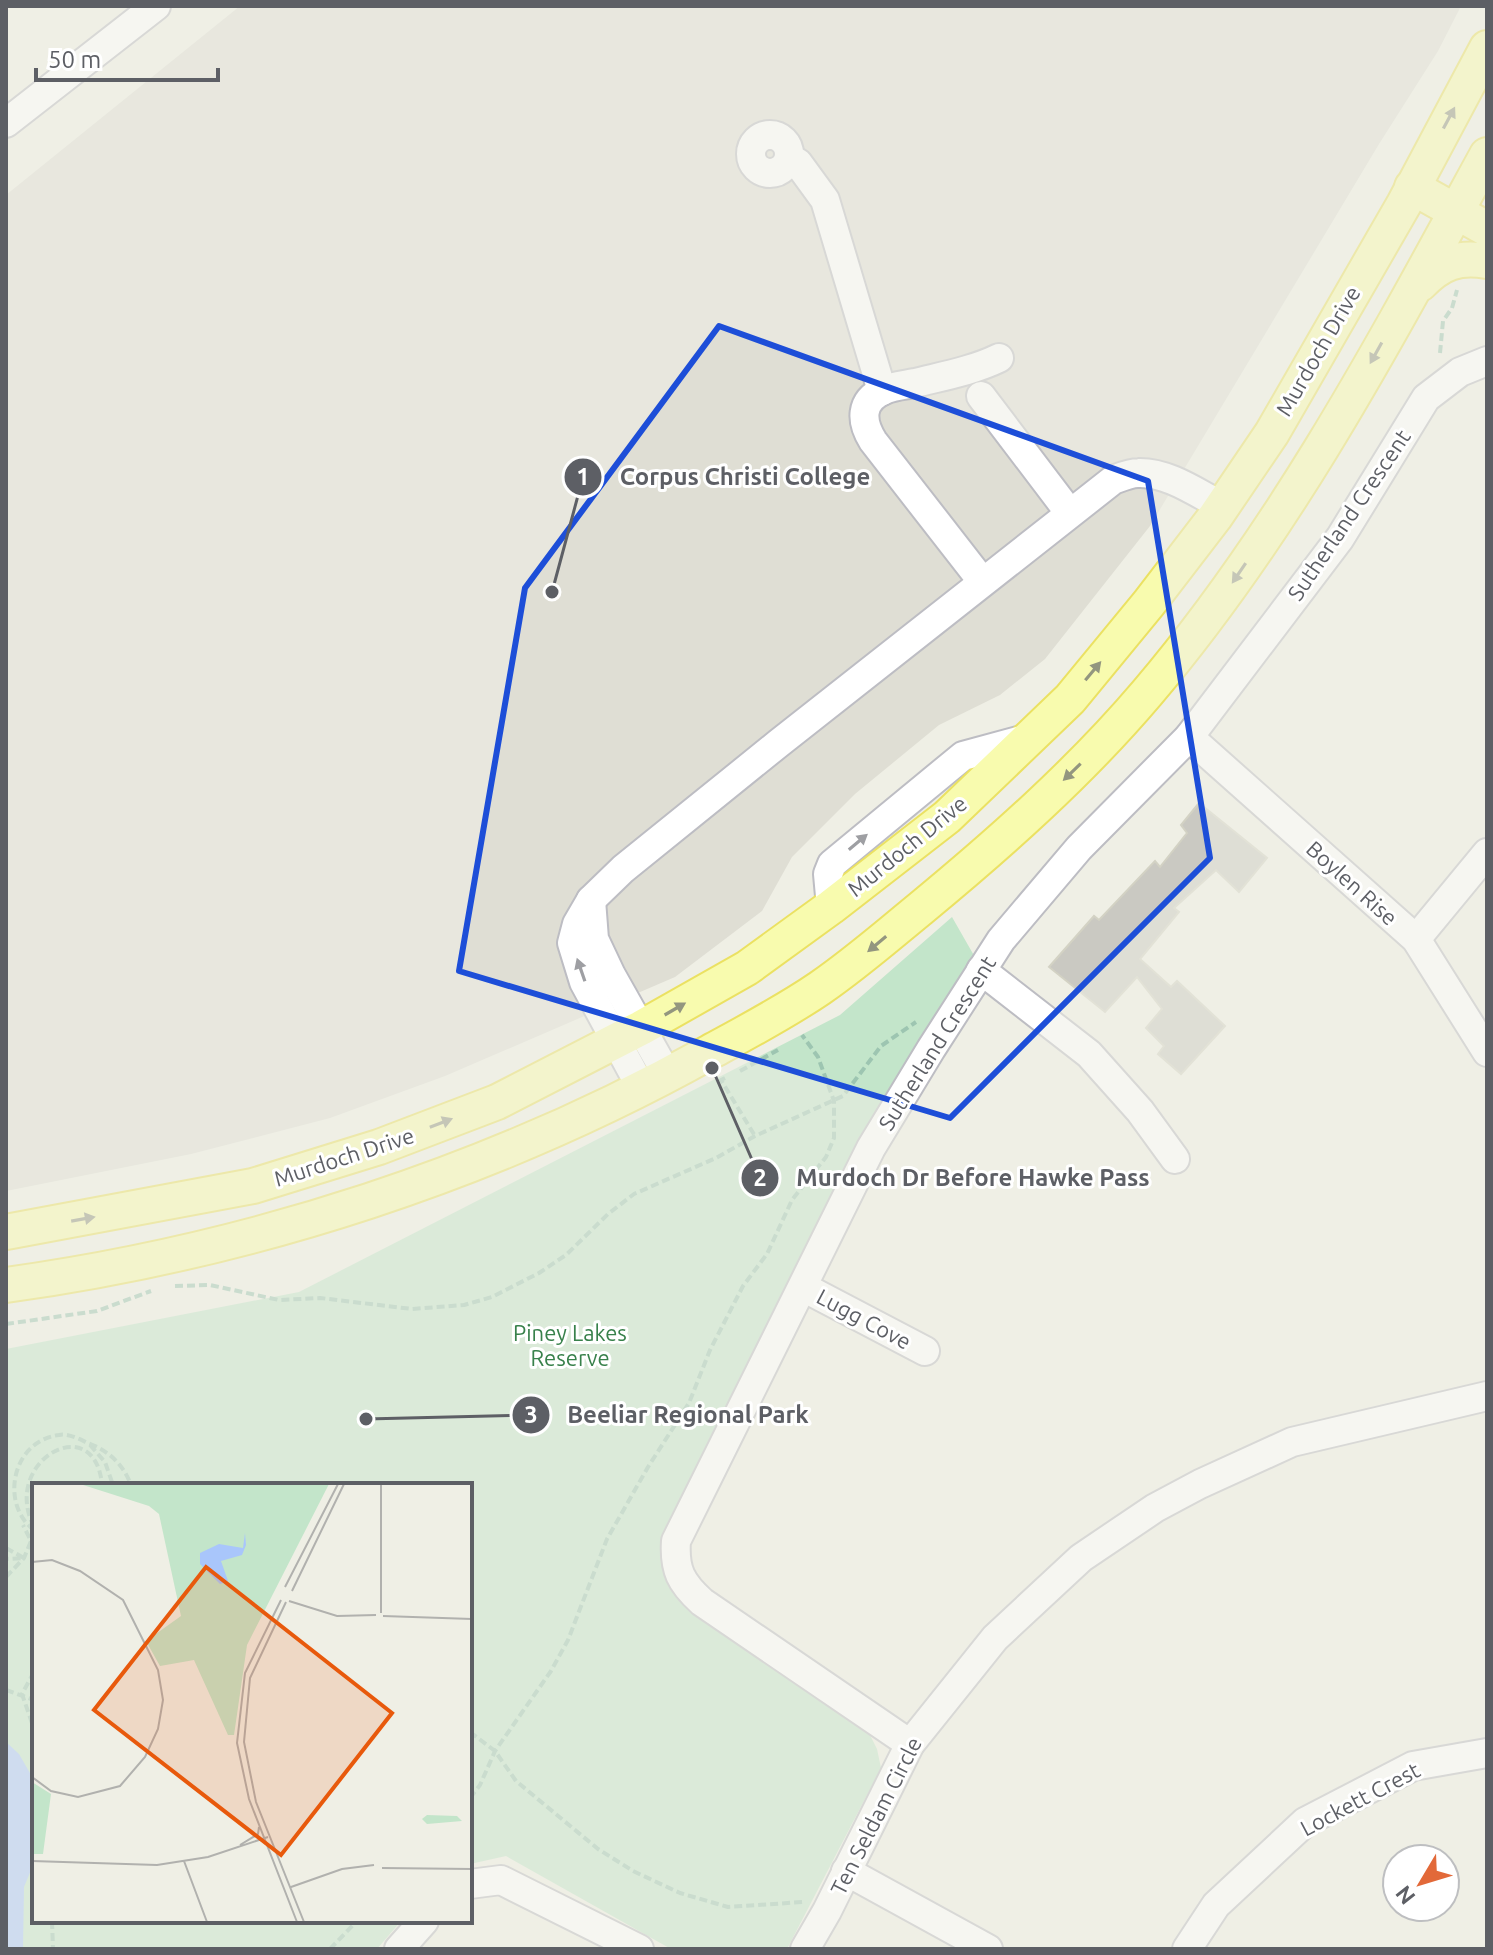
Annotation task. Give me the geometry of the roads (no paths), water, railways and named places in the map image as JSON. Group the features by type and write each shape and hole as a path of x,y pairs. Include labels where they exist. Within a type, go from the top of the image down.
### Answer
{"main road":[{"name":"Murdoch Drive","path":"6,1232 253,1186 365,1151 497,1102 629,1035 747,968 947,817 1080,687 1149,603 1222,506 1272,433 1487,48"},
{"path":"6,1285 88,1272 229,1241 387,1196 489,1159 655,1082 762,1023 840,974 982,858 1092,752 1147,693 1235,579 1292,495 1345,409 1407,297 1471,201 1487,155"},
{"path":"1418,176 1471,201 1487,229"},
{"path":"1407,297 1433,270 1451,261 1465,258 1487,261"}],"street":[{"path":"6,123 156,6"},
{"path":"789,158 798,163 825,200 882,391"},
{"path":"982,581 864,427 863,417 868,404 882,391 981,367 999,358"},
{"name":"Sutherland Crescent","path":"910,1744 702,1602 686,1587 676,1565 676,1541 871,1148 981,970 1028,906 1079,848 1189,737 1340,538 1426,398 1460,372 1487,361"},
{"path":"981,396 1069,512"},
{"path":"655,1082 629,1035 584,982 572,943 577,924 591,900 623,869 1113,480 1136,472 1182,484 1222,506"},
{"name":"Boylen Rise","path":"1189,737 1416,939 1487,1052"},
{"path":"1416,939 1487,853"},
{"path":"981,970 1089,1054 1140,1111 1175,1159"},
{"name":"Lugg Cove","path":"803,1287 925,1351"},
{"name":"Ten Seldam Circle","path":"805,1949 910,1744 995,1638 1081,1558 1155,1508 1292,1442 1487,1396"},
{"name":"Lockett Crest","path":"1187,1949 1216,1905 1305,1822 1413,1766 1487,1753"},
{"path":"846,1871 988,1949"},
{"path":"472,1884 501,1880 639,1949"},
{"path":"399,1949 422,1923"}],"water":[{"path":"6,1742 19,1754 32,1777 32,1868 24,1887 23,1949 6,1949"}],"place":[{"name":"Corpus Christi College","path":"552,592"},
{"name":"Murdoch Dr Before Hawke Pass","path":"712,1068"},
{"name":"Beeliar Regional Park","path":"366,1419"}],"park label":[{"name":"Piney Lakes Reserve","path":"570,1346"}]}
